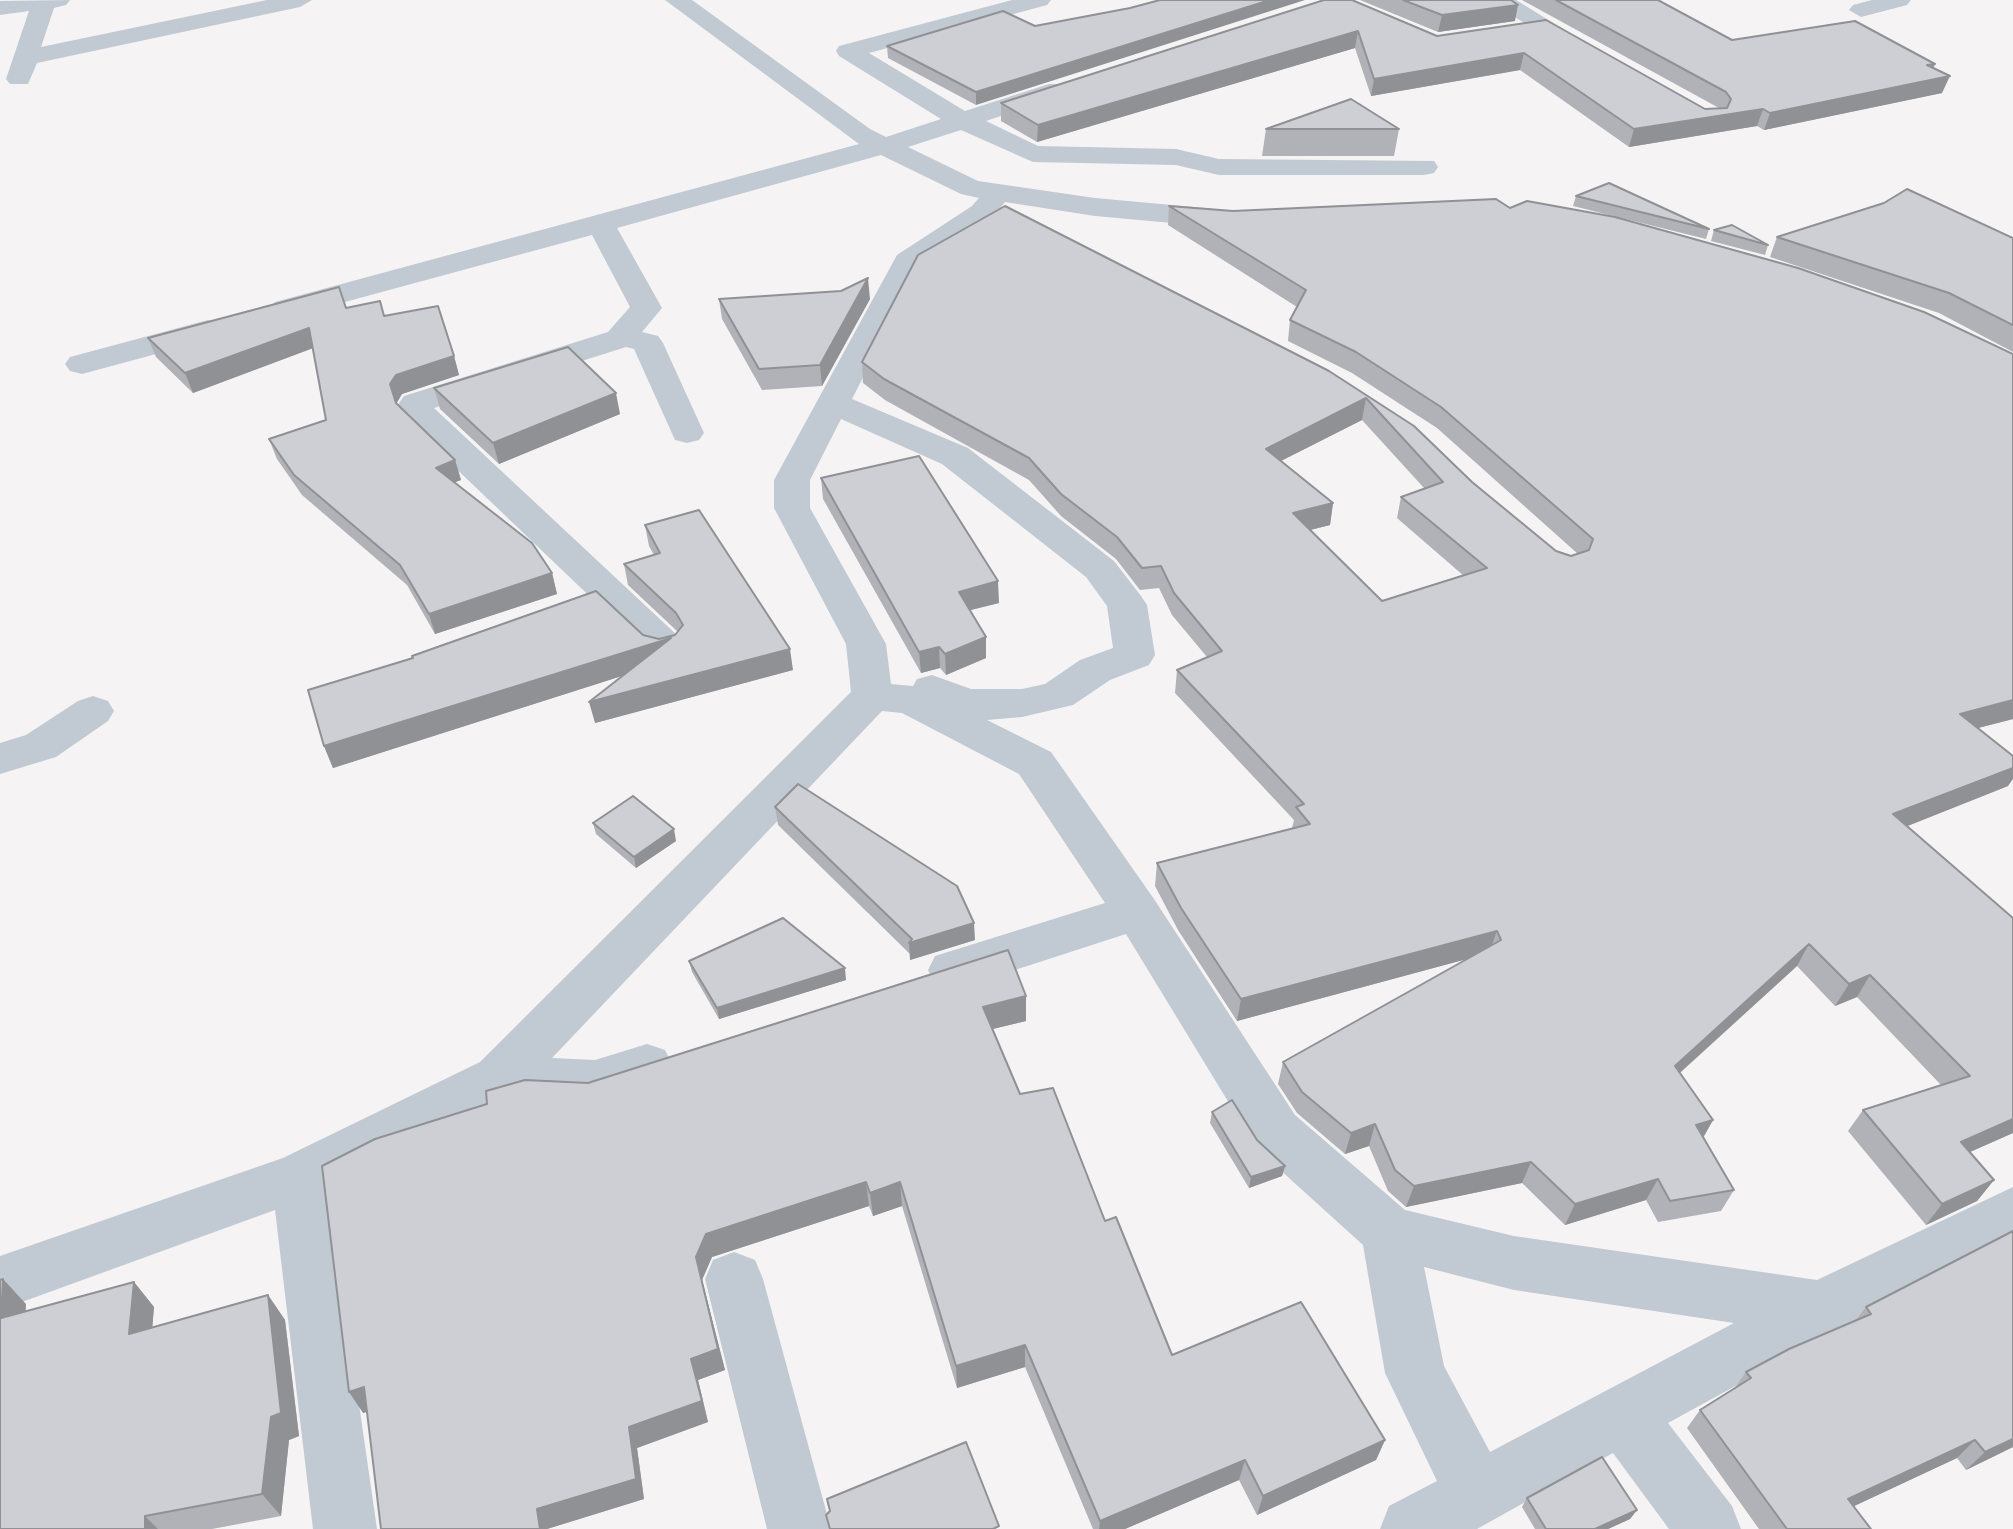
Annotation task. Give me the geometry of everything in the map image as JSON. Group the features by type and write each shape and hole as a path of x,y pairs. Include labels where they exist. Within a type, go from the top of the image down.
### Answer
{"street":[{"path":"51,1 22,68 300,0"},
{"path":"677,0 861,135 971,188 990,202 1042,229 1095,207"},
{"path":"1039,0 848,51 962,120 1033,154 1176,157 1219,167 1424,167"},
{"path":"1499,0 1613,65"},
{"path":"1861,10 1899,0"},
{"path":"0,8 51,1"},
{"path":"1502,33 1544,27"},
{"path":"265,314 884,146 1082,81"},
{"path":"872,696 866,644 792,508 792,480 835,404 908,261 990,202 1247,218"},
{"path":"600,223 646,308 621,336 416,403 417,415 664,645"},
{"path":"82,364 235,323"},
{"path":"621,336 647,343 687,433"},
{"path":"0,1283 299,1177 499,1078 872,696 907,678 964,703 1022,703 1058,695 1095,670 1135,655 1127,605 1100,569 955,456 835,404"},
{"path":"563,609 608,593"},
{"path":"872,696 911,700 1035,763 1137,912 1276,1132 1389,1232 1514,1263 1820,1308"},
{"path":"0,759 41,746 93,711"},
{"path":"911,983 1137,912"},
{"path":"499,1078 595,1082 685,1054"},
{"path":"299,1177 345,1529"},
{"path":"1412,1529 1476,1491 1820,1308 2013,1212"},
{"path":"1389,1232 1415,1373 1476,1491"},
{"path":"734,1279 799,1529"},
{"path":"1623,1415 1709,1529"}],"building":[{"path":"1160,0 1270,0 976,92 887,46 1003,11 1035,26"},
{"path":"1324,0 1352,0 1437,36 1546,20 1705,109 1727,108 1731,99 1726,92 1556,0 1658,0 1732,40 1855,21 1935,64 1927,65 1950,76 1770,113 1763,109 1634,129 1524,53 1374,79 1358,31 1038,125 1001,103"},
{"path":"1403,0 1511,0 1518,5 1442,15"},
{"path":"1351,99 1399,129 1266,129"},
{"path":"1609,183 1709,229 1576,196"},
{"path":"1907,189 2013,238 2013,325 1949,293 1777,237 1884,203"},
{"path":"1496,199 1510,208 1527,201 1615,217 1798,268 1924,312 2013,354 2013,700 1960,714 2013,756 2013,768 1893,814 2013,918 2013,1119 1961,1142 1994,1180 1942,1204 1863,1110 1970,1076 1870,975 1849,984 1809,944 1675,1066 1713,1120 1696,1125 1734,1190 1670,1201 1658,1179 1575,1204 1531,1162 1414,1186 1395,1170 1375,1124 1351,1133 1302,1092 1283,1062 1501,940 1497,931 1241,999 1181,908 1157,863 1310,824 1296,807 1304,804 1177,670 1222,651 1174,593 1161,566 1142,568 1117,537 1061,494 1029,458 884,379 862,362 918,255 1005,206 1329,371 1414,426 1472,482 1556,551 1571,556 1589,550 1593,539 1441,407 1356,352 1290,320 1306,290 1169,206 1233,211","holes":["1366,398 1443,482 1401,497 1487,568 1382,601 1293,513 1333,503 1266,449"]},
{"path":"1732,225 1768,245 1714,230"},
{"path":"868,278 820,365 759,369 719,299 841,291"},
{"path":"339,287 346,308 380,301 384,316 438,306 454,356 396,375 390,384 396,403 455,460 436,468 532,543 552,573 429,614 400,565 294,475 269,439 326,420 309,328 185,373 148,338"},
{"path":"568,347 616,393 493,443 434,388"},
{"path":"919,456 998,581 959,592 986,637 945,654 939,647 919,652 821,478"},
{"path":"699,510 790,649 589,702 671,638 324,746 308,690 413,658 596,591 643,635 659,639 675,635 683,625 676,613 624,564 660,553 645,525"},
{"path":"798,784 957,886 974,923 909,943 912,939 775,807"},
{"path":"633,796 674,829 634,857 593,823"},
{"path":"783,918 845,968 717,1008 689,961"},
{"path":"1008,950 1026,996 983,1007 1020,1094 1053,1088 1105,1221 1116,1217 1172,1355 1301,1302 1385,1440 1263,1496 1245,1460 1100,1521 1025,1345 956,1366 900,1182 870,1193 866,1182 706,1234 696,1257 718,1349 691,1359 702,1401 629,1427 636,1479 537,1509 540,1529 381,1529 364,1387 349,1392 322,1166 375,1139 487,1104 486,1091 525,1080 588,1083"},
{"path":"1232,1100 1257,1140 1285,1166 1251,1177 1212,1112"},
{"path":"2013,1231 2013,1439 1985,1452 1975,1440 1848,1499 1871,1529 1787,1529 1700,1410 1751,1378 1746,1372 1789,1349 1871,1314 1866,1307"},
{"path":"3,1279 1,1318 134,1282 129,1334 268,1295 281,1413 271,1417 262,1494 145,1516 145,1529 0,1529 0,1280"},
{"path":"966,1442 999,1526 993,1529 830,1529 826,1515 830,1511 827,1499"},
{"path":"1602,1457 1637,1510 1595,1529 1546,1529 1527,1498"}]}
